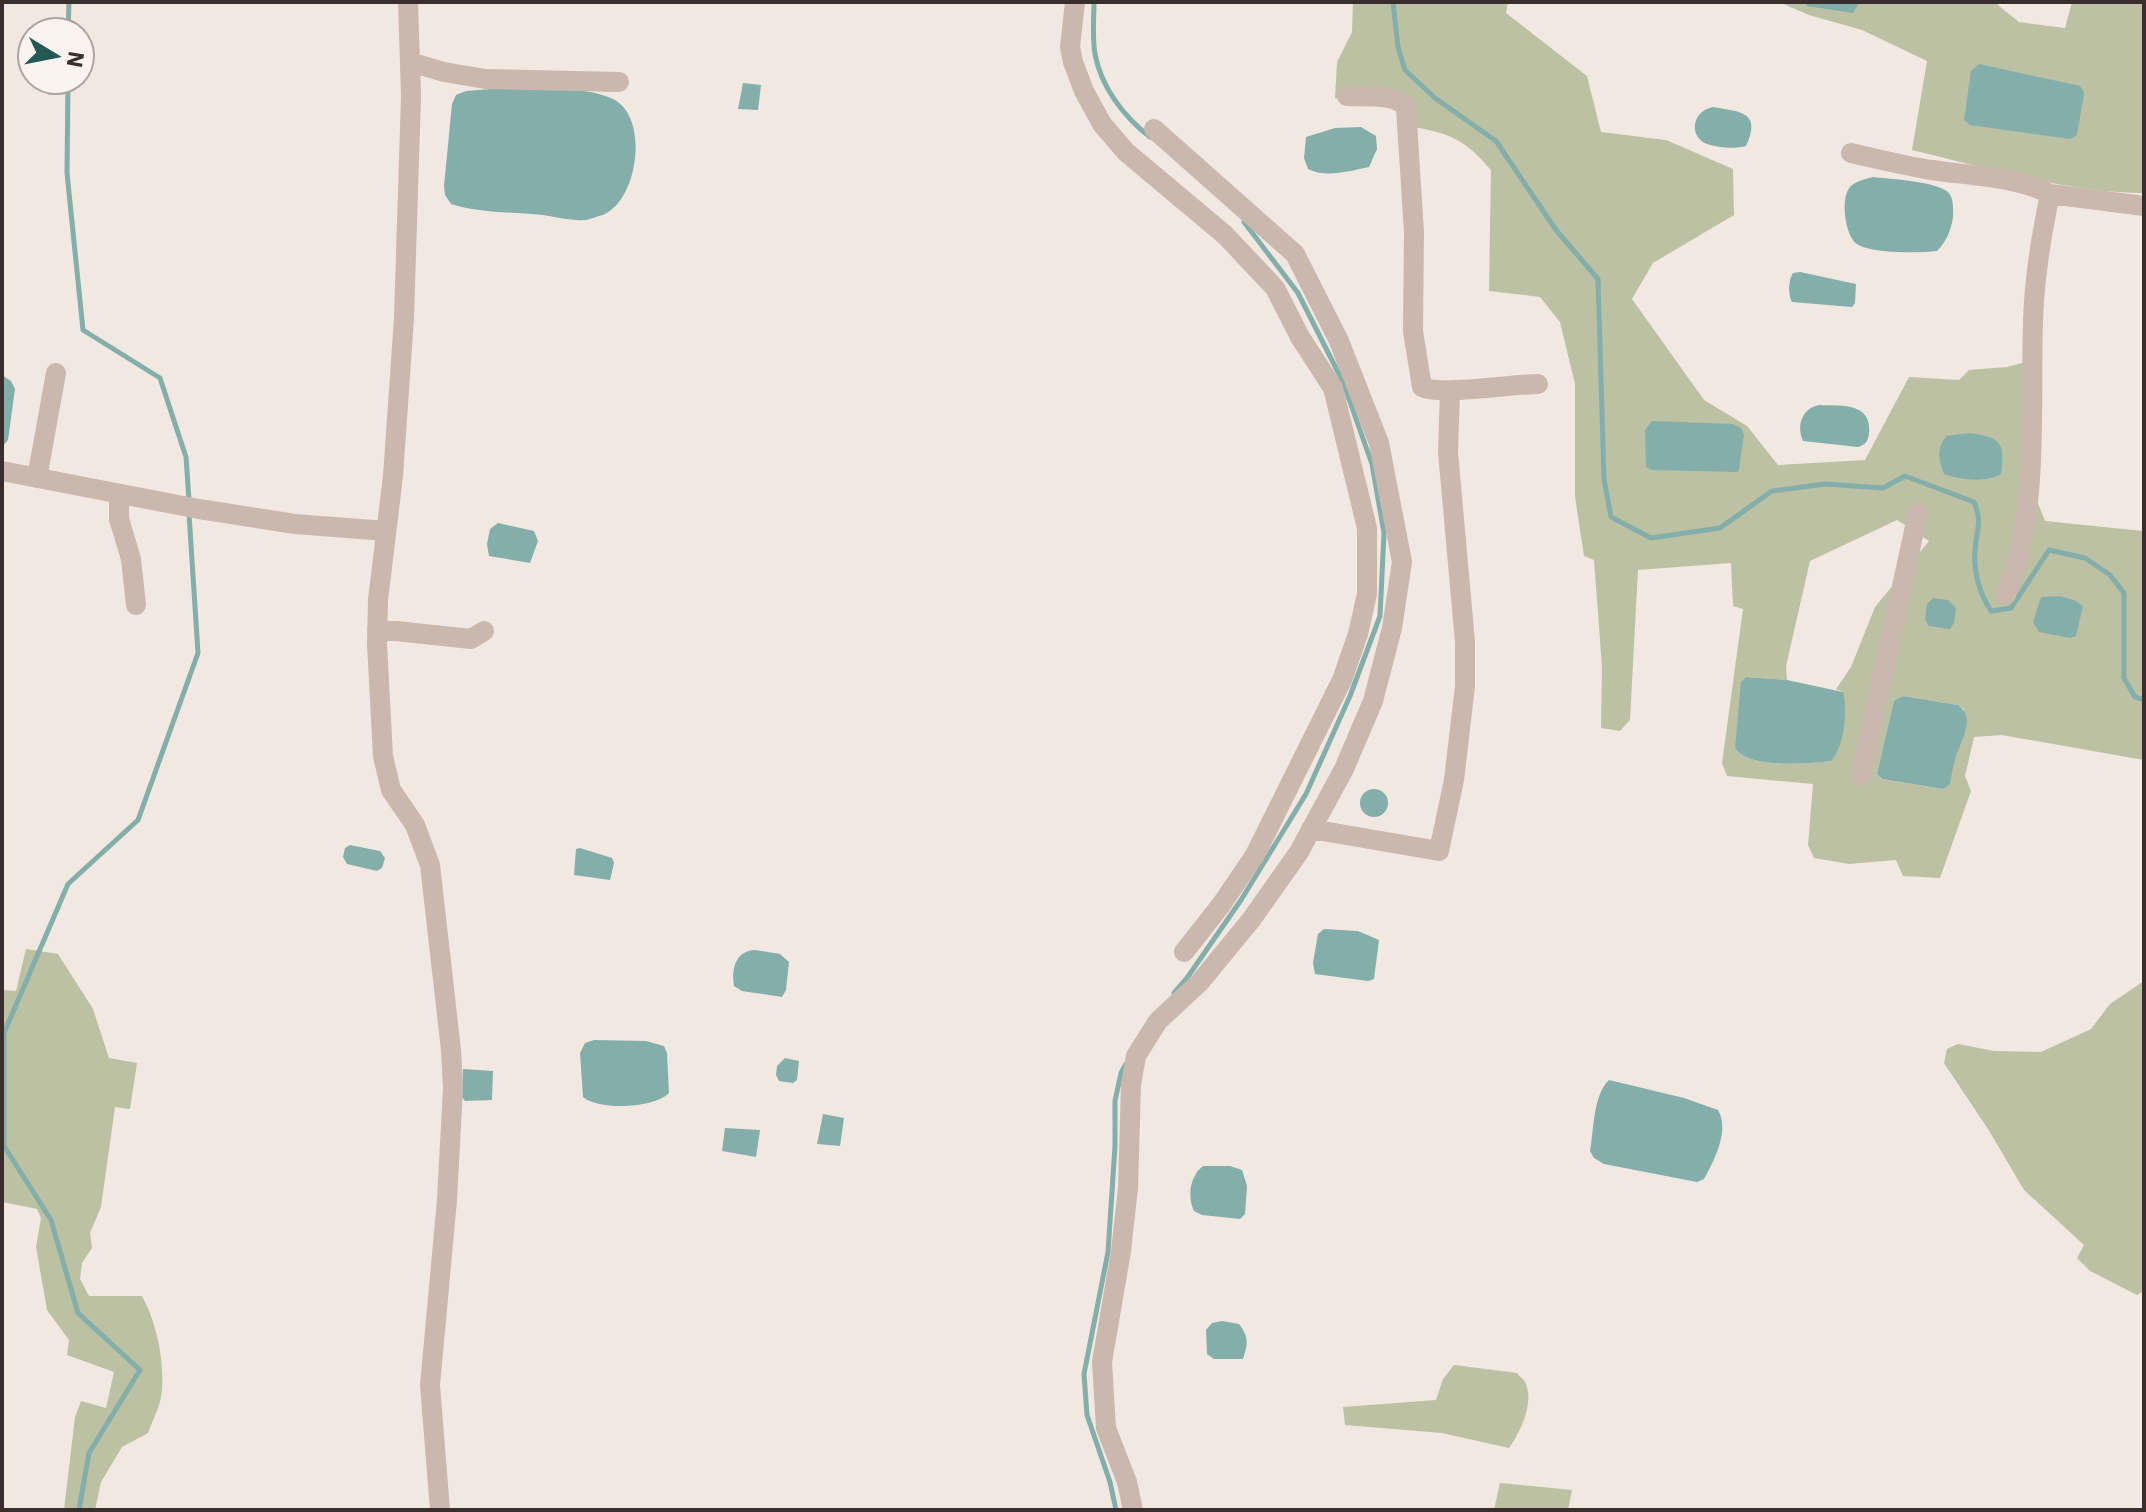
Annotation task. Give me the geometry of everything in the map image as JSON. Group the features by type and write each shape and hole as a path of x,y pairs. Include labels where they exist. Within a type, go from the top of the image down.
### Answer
{"street":[{"path":"408,2 410,62 404,318 393,476 377,629 383,756 391,790 415,825 430,865 453,1088 443,1269 430,1385 440,1510"},
{"path":"1075,2 1070,47 1073,62 1102,124 1126,152 1225,235 1275,288 1300,337 1333,388 1367,528 1367,594 1358,634 1342,680 1255,855 1184,952"},
{"path":"410,62 485,79 619,82"},
{"path":"1347,96 1394,99 1403,102 1406,107 1414,232 1413,331 1422,387 1426,390 1450,391 1538,384"},
{"path":"1133,1510 1127,1482 1106,1428 1102,1362 1123,1235 1128,1188 1131,1085 1136,1056 1158,1021 1200,982 1251,920 1299,852 1344,769 1373,701 1392,628 1402,562 1379,443 1339,341 1295,254 1154,129"},
{"path":"1851,153 1930,170 1997,178 2036,187 2050,194 2144,206"},
{"path":"2006,595 2019,563 2025,526 2030,473 2035,283 2050,194"},
{"path":"37,478 56,373"},
{"path":"1311,829 1439,851 1454,780 1465,686 1465,642 1448,452 1450,391"},
{"path":"2,471 295,524 386,531"},
{"path":"119,494 119,519 131,559 136,605"},
{"path":"1861,775 1918,513"},
{"path":"377,629 471,639 484,631"}],"green space":[{"path":"1353,2 1508,2 1506,13 1587,76 1601,132 1666,140 1733,169 1734,215 1653,263 1632,299 1704,400 1747,426 1778,465 1865,460 1909,377 1959,380 1969,370 2026,362 2037,501 2045,521 2143,531 2144,524 2144,760 2002,735 1974,737 1965,776 1971,791 1940,878 1903,876 1896,860 1849,864 1814,858 1808,845 1813,784 1727,776 1722,763 1743,609 1733,606 1731,563 1638,570 1630,720 1620,731 1601,728 1602,667 1594,560 1584,556 1575,497 1575,384 1560,322 1540,297 1489,291 1491,170 1482,160 1457,140 1414,127 1401,107 1335,98 1337,62 1352,32","holes":["1897,520 1929,541 1875,607 1851,667 1836,689 1843,692 1831,761 1779,764 1741,755 1735,748 1747,677 1787,680 1786,666 1810,561","1903,696 1958,705 1964,709 1964,734 1943,789 1881,779 1877,774 1894,702"]},
{"path":"1779,2 1994,2 2019,22 2065,28 2072,2 2144,2 2144,193 2057,184 1912,150 1927,61 1862,30 1809,15"},
{"path":"26,949 58,954 93,1009 109,1058 137,1063 130,1109 115,1107 101,1207 90,1233 92,1248 82,1263 80,1279 89,1296 142,1296 159,1345 162,1385 160,1402 148,1433 122,1447 101,1482 95,1510 64,1510 75,1417 81,1401 106,1408 114,1372 67,1355 69,1340 47,1310 36,1247 41,1218 37,1209 2,1202 2,990 16,991"},
{"path":"2144,981 2144,1291 2137,1295 2090,1271 2077,1258 2084,1245 2024,1190 1944,1063 1947,1049 1958,1044 1994,1051 2041,1052 2091,1029 2110,1004"},
{"path":"1454,1365 1517,1373 1526,1384 1527,1409 1509,1448 1442,1433 1345,1425 1343,1407 1436,1400 1443,1379"},
{"path":"1500,1483 1572,1490 1568,1510 1494,1510"}],"water":[{"path":"1805,2 1860,2 1853,13 1807,6"},
{"path":"1979,64 2080,86 2084,93 2077,135 2070,139 1970,125 1964,120 1971,71"},
{"path":"743,83 761,85 758,110 738,109"},
{"path":"516,87 590,92 613,99 625,109 632,123 635,158 625,194 615,207 603,215 581,220 485,211 451,204 444,186 452,104 456,95 466,91"},
{"path":"1713,107 1746,115 1751,126 1746,146 1721,147 1701,140 1695,130 1697,118"},
{"path":"1361,127 1376,136 1377,149 1369,167 1330,173 1308,169 1304,158 1306,137 1335,128"},
{"path":"1873,177 1923,183 1948,192 1953,204 1953,217 1950,231 1937,251 1884,251 1864,247 1853,240 1845,217 1847,192 1855,183"},
{"path":"1793,273 1856,284 1855,303 1852,307 1792,302 1790,280"},
{"path":"2,375 11,381 15,389 8,440 2,447"},
{"path":"1819,405 1845,406 1860,411 1869,423 1866,442 1858,447 1803,441 1800,429 1802,418 1808,410"},
{"path":"1652,421 1733,424 1741,428 1744,434 1739,469 1737,472 1652,470 1646,467 1645,430"},
{"path":"1970,433 1989,437 1999,444 2001,474 1973,480 1944,474 1939,455 1946,436"},
{"path":"498,523 534,531 538,541 530,563 489,556 487,544 490,529"},
{"path":"2059,596 2083,606 2076,636 2070,638 2039,632 2033,622 2041,597"},
{"path":"1933,598 1948,600 1956,608 1950,629 1929,626 1925,620 1927,604"},
{"path":"1746,677 1787,680 1843,692 1844,728 1831,761 1779,764 1742,755 1735,748 1741,682"},
{"path":"1903,696 1958,705 1964,710 1966,730 1950,784 1943,789 1882,779 1877,774 1894,701"},
{"path":"1374,789 1384,793 1388,803 1384,813 1374,817 1364,813 1360,803 1364,793"},
{"path":"350,845 380,851 385,858 382,868 377,871 347,864 343,857 345,848"},
{"path":"576,849 612,858 614,863 610,880 574,875"},
{"path":"1324,929 1358,931 1379,940 1374,979 1368,981 1315,974 1313,963 1318,934"},
{"path":"755,950 780,954 789,962 786,990 782,997 742,991 734,986 736,962 743,954"},
{"path":"594,1040 646,1041 664,1046 669,1093 652,1102 627,1106 601,1104 583,1097 580,1053 585,1043"},
{"path":"785,1058 799,1061 797,1080 793,1083 779,1081 776,1075 777,1066"},
{"path":"463,1069 493,1071 492,1100 465,1101 462,1097"},
{"path":"1609,1080 1684,1098 1718,1110 1721,1136 1704,1179 1697,1182 1604,1164 1594,1158 1590,1151 1595,1113 1600,1094"},
{"path":"823,1114 844,1118 840,1146 817,1144"},
{"path":"725,1128 760,1130 756,1157 722,1151"},
{"path":"1203,1166 1230,1166 1242,1170 1247,1186 1245,1214 1240,1219 1202,1215 1194,1211 1191,1187 1195,1175"},
{"path":"1212,1323 1239,1324 1245,1333 1247,1341 1243,1359 1214,1359 1207,1354 1206,1330"}],"waterway":[{"path":"69,2 69,16"},
{"path":"1094,2 1094,48 1102,78 1123,111 1150,137"},
{"path":"1393,2 1398,47 1405,70 1435,98 1496,141 1556,230 1598,279 1604,479 1611,517 1651,538 1720,528 1772,491 1825,484 1883,488 1905,476 1974,502 1979,521 1976,575 1991,611 2011,608 2049,550 2085,558 2110,575 2124,593 2124,678 2135,697 2144,700"},
{"path":"68,96 67,173 83,330 160,378 186,457 189,500"},
{"path":"1174,993 1241,900 1306,794 1350,696 1380,616 1384,533 1372,464 1343,382 1298,293 1244,222"},
{"path":"79,1510 89,1453 140,1370 78,1313 51,1220 4,1146 4,1033 68,884 138,820 198,653 189,514"},
{"path":"1116,1510 1110,1482 1087,1415 1084,1374 1108,1252 1115,1101 1126,1064"}]}
